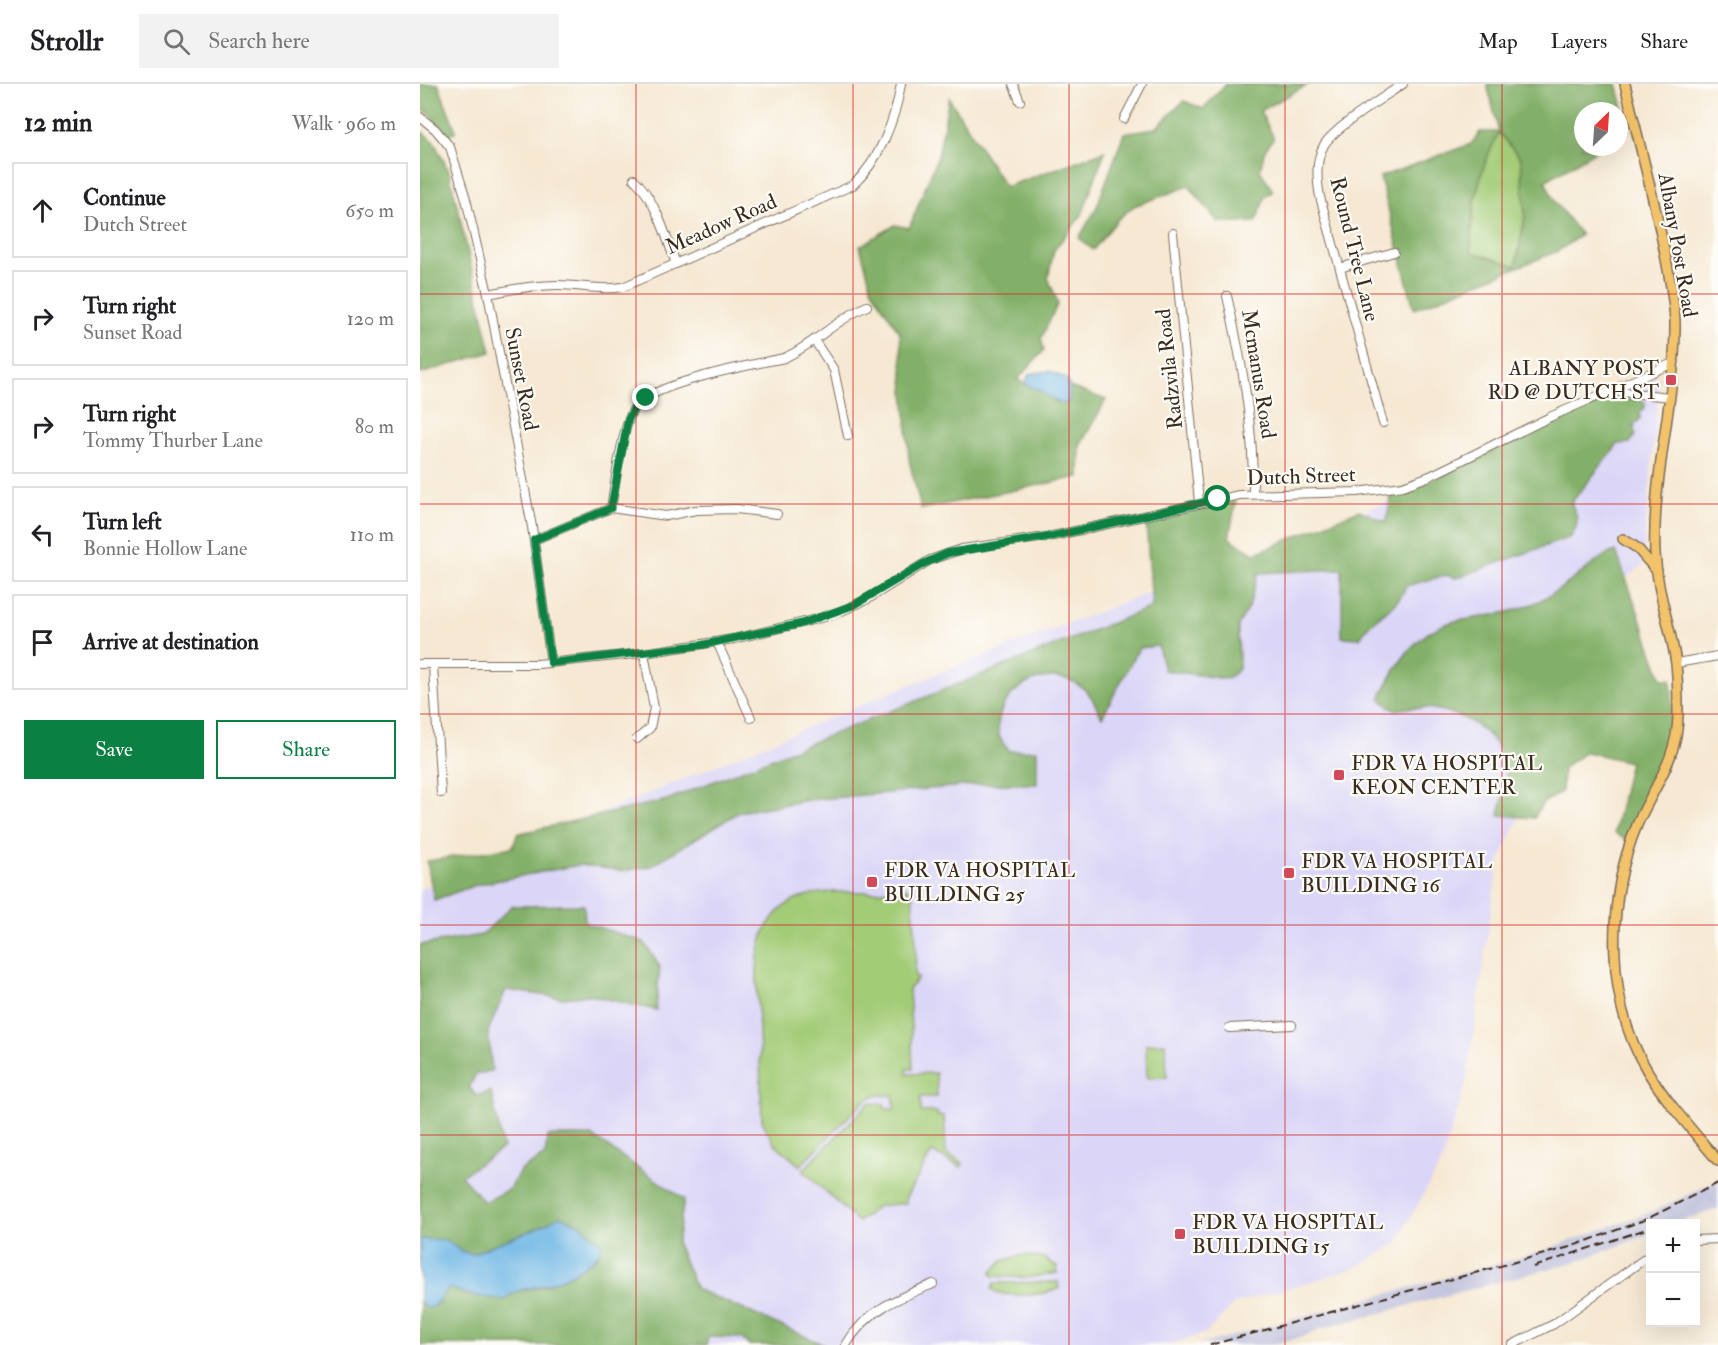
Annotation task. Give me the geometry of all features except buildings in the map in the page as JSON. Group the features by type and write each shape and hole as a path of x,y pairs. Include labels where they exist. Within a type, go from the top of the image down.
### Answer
{"main road":[{"name":"Albany Post Road","path":"1625,84 1648,170 1672,291 1675,320 1670,397 1655,497 1659,595 1676,663 1676,738 1662,778 1637,825 1619,889 1616,941 1618,988 1631,1040 1648,1071 1718,1161"},
{"path":"1623,539 1637,548 1657,571"}],"street":[{"name":"Meadow Road","path":"488,294 527,286 560,285 610,290 643,280 854,185 867,172 879,151 890,125 901,84"},
{"path":"1013,84 1020,101"},
{"path":"1124,119 1142,84"},
{"name":"Round Tree Lane","path":"1383,423 1320,197 1317,173 1321,153 1331,137 1403,84"},
{"name":"Sunset Road","path":"420,117 443,137 453,155 488,294 534,540 551,663"},
{"path":"634,179 643,188 663,228 676,264"},
{"name":"Radzvila Road","path":"1173,233 1199,502"},
{"path":"1340,267 1394,252"},
{"name":"Mcmanus Road","path":"1227,296 1244,372 1253,447 1253,494"},
{"path":"611,508 628,420 635,406 667,388 784,358 800,351 830,326 867,306"},
{"path":"814,340 834,370 848,436"},
{"name":"Dutch Street","path":"420,664 433,666 551,663 717,642 833,615 868,599 923,564 948,553 1053,536 1199,502 1253,494 1358,492 1403,486 1430,476 1550,417 1613,391 1621,384 1673,363"},
{"path":"1613,391 1670,397"},
{"path":"534,540 611,508 666,516 696,510 737,509 777,514"},
{"path":"717,642 751,718"},
{"path":"637,739 650,728 654,708 644,653"},
{"path":"1676,663 1718,656"},
{"path":"433,666 441,793"},
{"path":"1229,1028 1292,1025"},
{"path":"1700,1240 1718,1239"},
{"path":"1512,1345 1554,1324 1646,1259"},
{"path":"846,1345 858,1326 872,1313 892,1301 933,1284"}],"shaded area":[{"path":"1660,377 1642,566 1581,611 1544,762 1498,865 1466,1083 1442,1161 1396,1244 1353,1269 1234,1304 1206,1333 1169,1345 420,1345 420,889 432,885 453,870 580,822 926,678 1405,495 1646,378"},
{"path":"1718,1180 1718,1209 1687,1219 1646,1219 1646,1236 1578,1261 1320,1329 1300,1338 1268,1345 1199,1345 1533,1254 1659,1209"}],"green space":[{"path":"420,84 438,84 456,131 449,135 426,111 420,109"},
{"path":"1226,84 1309,84 1260,111 1274,138 1265,150 1260,170 1273,191 1265,197 1256,222 1218,222 1189,186 1134,206 1118,219 1093,250 1079,238 1096,209 1124,133 1156,128 1184,101 1203,109"},
{"path":"1487,84 1617,84 1622,102 1574,102 1574,156 1587,156 1545,181 1555,202 1581,235 1558,251 1414,309 1380,177 1471,144 1480,132 1499,132","holes":["1499,133 1521,159 1525,216 1516,266 1471,252 1477,191 1486,161"]},
{"path":"949,98 1005,187 1105,151 1082,215 1054,250 1048,278 1058,303 1041,339 1044,350 1017,380 1045,392 1056,402 1069,401 1070,387 1106,400 1080,446 1079,477 921,509 909,460 900,333 872,290 860,246 895,225 909,228 938,156"},
{"path":"420,130 434,142 449,171 491,352 420,374"},
{"path":"1499,132 1521,159 1525,216 1516,266 1471,252 1472,221 1477,190 1486,161"},
{"path":"1613,398 1638,399 1645,402 1645,408 1640,411 1640,419 1634,425 1635,435 1630,443 1618,444 1571,503 1577,520 1571,537 1456,578 1446,575 1406,586 1397,601 1365,630 1360,638 1342,637 1342,569 1258,573 1250,604 1238,626 1239,669 1227,679 1164,670 1158,646 1139,648 1102,717 1088,693 1071,681 1055,677 1040,679 1026,684 1013,693 1004,705 999,719 999,735 1009,751 1037,750 1037,784 985,784 809,800 739,812 651,866 623,871 579,865 479,884 434,900 427,861 513,847 517,834 667,800 1152,607 1146,519 1236,501 1229,538 1254,554 1359,510 1386,522 1392,493 1431,481 1569,414"},
{"path":"1616,551 1662,679 1671,679 1672,703 1667,744 1661,763 1626,840 1614,833 1630,762 1586,752 1563,768 1562,791 1543,803 1534,818 1499,815 1506,783 1506,770 1498,748 1488,735 1461,717 1445,711 1411,708 1395,710 1380,699 1402,659 1411,648 1433,630 1462,620 1528,606 1563,587 1605,555"},
{"path":"900,887 912,890 916,946 915,976 918,978 909,989 913,1069 907,1069 907,1074 936,1073 937,1097 920,1097 921,1112 937,1112 937,1116 944,1116 946,1153 963,1163 961,1167 932,1152 906,1197 906,1203 878,1206 858,1222 803,1170 869,1103 884,1104 885,1109 895,1109 893,1095 875,1095 864,1101 800,1166 774,1143 762,1121 757,990 759,950 774,916 788,904 820,893 878,891"},
{"path":"584,905 585,923 644,942 660,967 656,1010 589,995 563,998 506,990 488,1031 492,1071 476,1074 469,1087 476,1096 491,1091 503,1148 461,1176 484,1202 509,1189 520,1171 545,1155 548,1136 592,1136 684,1199 677,1244 696,1289 825,1345 749,1345 741,1338 708,1337 706,1345 420,1345 420,1301 424,1307 438,1303 441,1293 450,1288 469,1295 504,1300 520,1291 561,1278 582,1267 600,1253 559,1217 538,1228 473,1254 461,1251 446,1240 420,1239 420,945 482,935 512,906"},
{"path":"1165,1043 1167,1077 1147,1078 1146,1044"},
{"path":"1023,1255 1044,1258 1057,1267 1057,1273 1026,1278 993,1276 991,1273 1002,1261"},
{"path":"1058,1282 1059,1288 1036,1294 1005,1294 992,1289 994,1283"}],"water":[{"path":"1049,371 1067,379 1070,387 1069,402 1063,404 1025,384 1029,374"},
{"path":"559,1216 580,1224 603,1245 594,1258 580,1269 541,1286 520,1290 504,1300 469,1295 450,1288 431,1308 424,1307 420,1301 420,1239 446,1240 461,1251 473,1254"}],"railway":[{"path":"1210,1345 1570,1247 1647,1219 1718,1183"},
{"path":"1533,1267 1646,1229"}],"place":[{"name":"ALBANY POST RD @ DUTCH ST","path":"1671,380"},
{"name":"FDR VA HOSPITAL KEON CENTER","path":"1339,775"},
{"name":"FDR VA HOSPITAL BUILDING 16","path":"1289,873"},
{"name":"FDR VA HOSPITAL BUILDING 25","path":"872,882"},
{"name":"FDR VA HOSPITAL BUILDING 15","path":"1180,1234"}],"route":[{"path":"646,398 635,406 628,420 611,508 534,540 551,663 702,645 800,624 833,615 868,599 923,564 948,553 978,546 1053,536 1218,499"}]}
